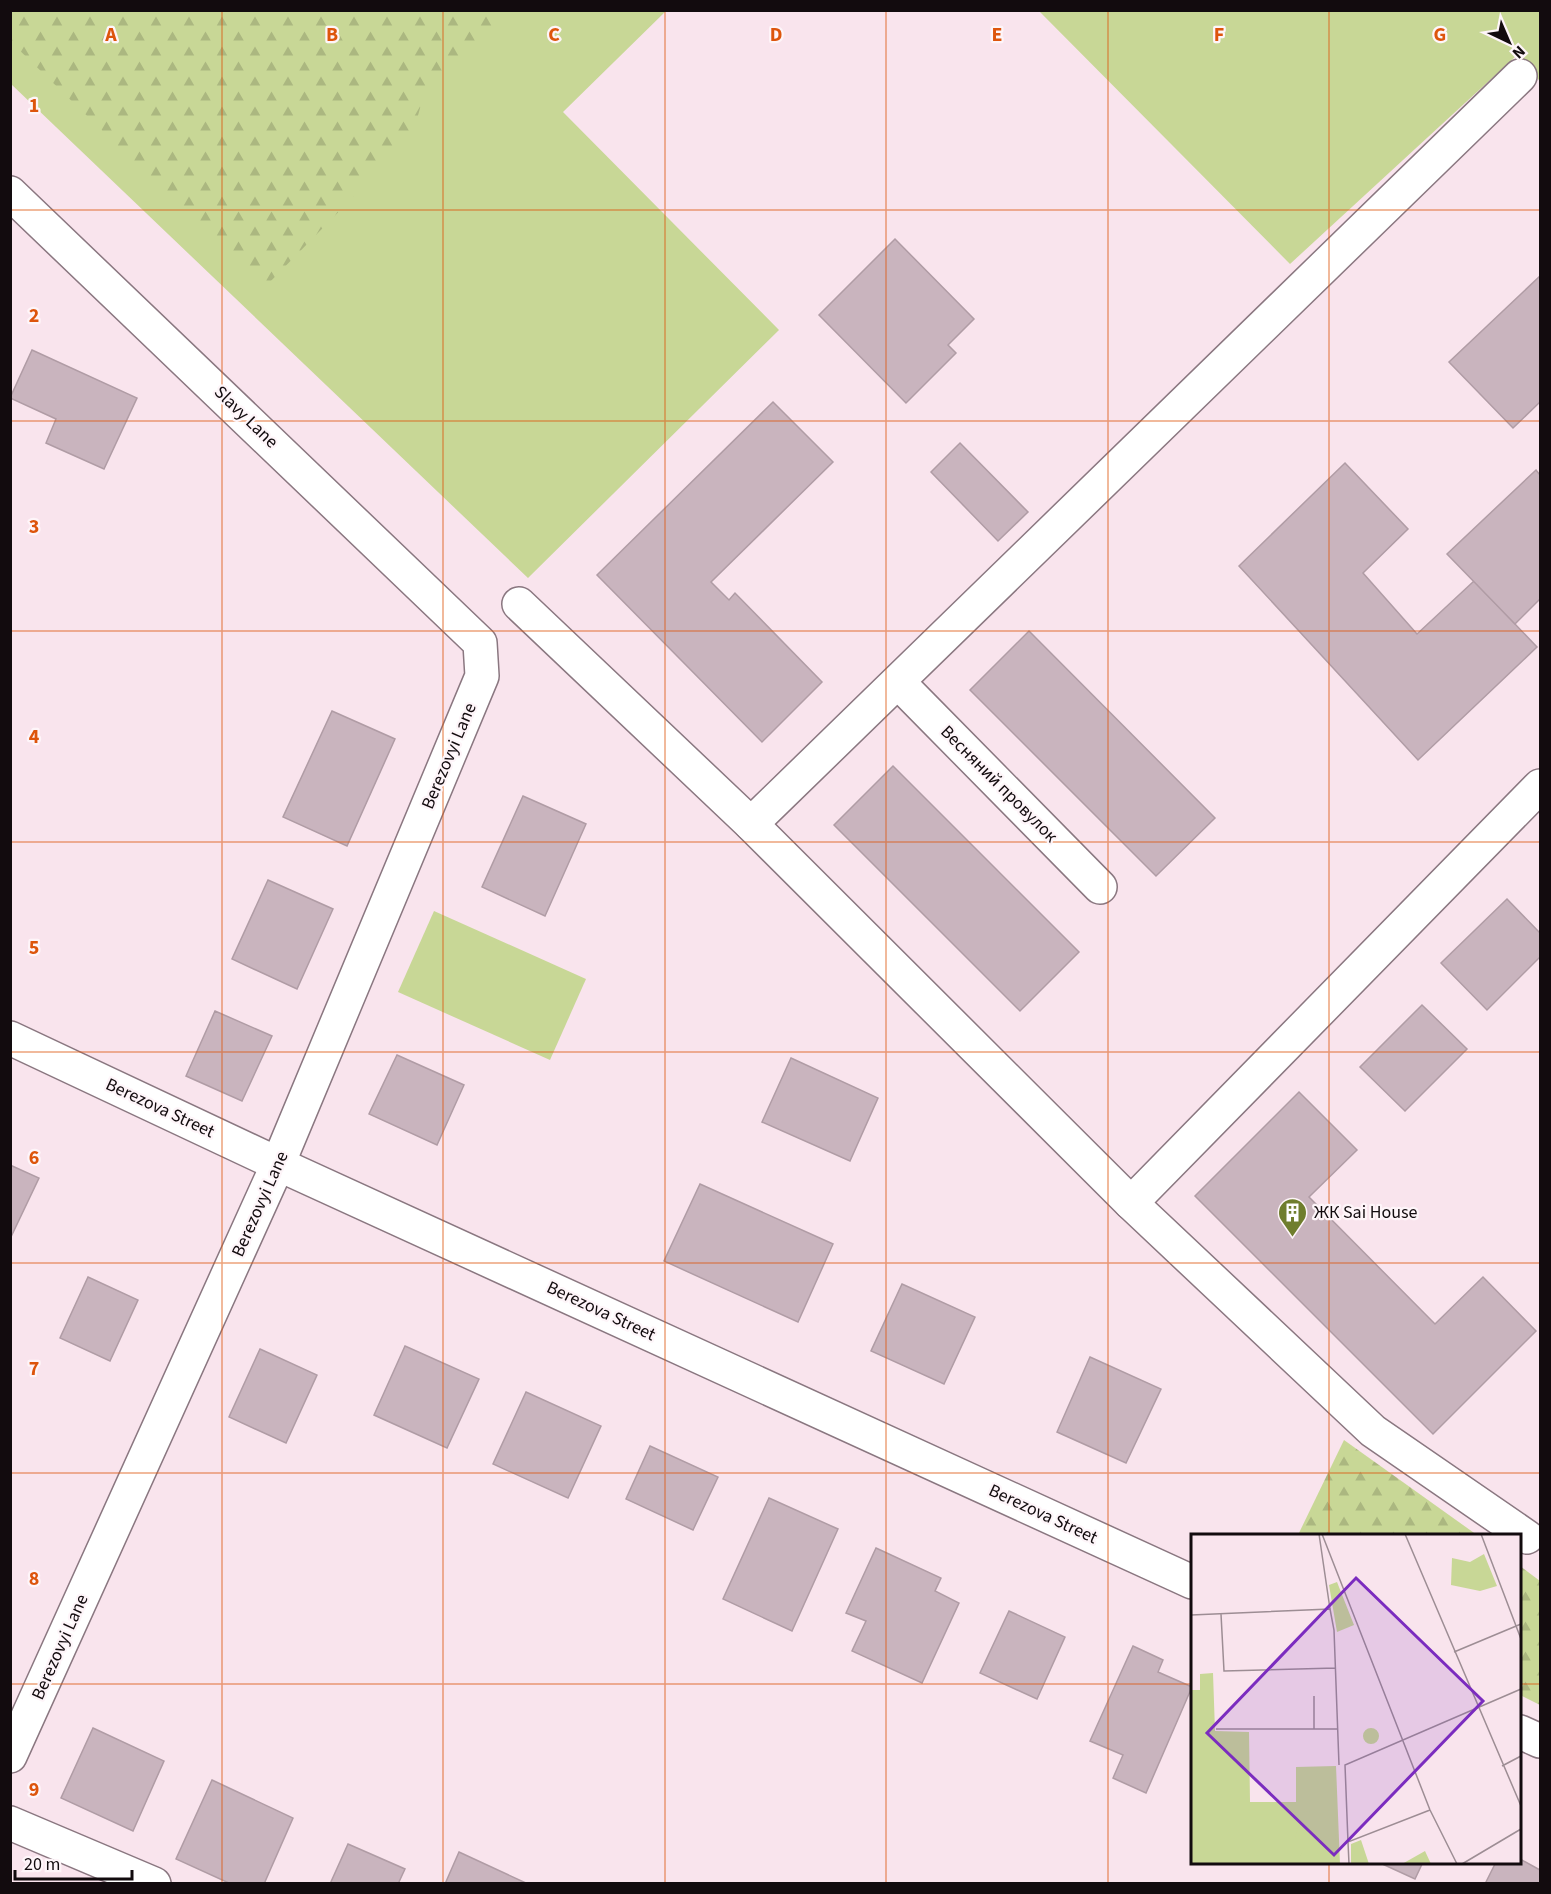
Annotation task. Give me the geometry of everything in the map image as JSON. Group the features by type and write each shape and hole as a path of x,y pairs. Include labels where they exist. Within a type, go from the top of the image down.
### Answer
{"street":[{"path":"751,825 1520,76"},
{"name":"Slavy Lane","path":"10,193 480,643"},
{"path":"519,604 751,825 1131,1203 1373,1431 1536,1535"},
{"name":"Berezovyi Lane","path":"10,1756 278,1164 482,676 480,643"},
{"name":"Весняний провулок","path":"897,682 1100,887"},
{"path":"1131,1203 1540,786"},
{"name":"Berezova Street","path":"10,1038 278,1164 1191,1582"},
{"path":"1521,1732 1540,1742"},
{"path":"10,1823 154,1884"}],"green space":[{"path":"423,10 432,19 453,12 469,11 505,24 427,83 412,137 264,288 11,42 11,11"},
{"path":"10,11 666,11 563,112 779,330 528,578 11,84"},
{"path":"1039,11 1540,11 1540,81 1515,57 1290,264"},
{"path":"434,911 586,979 550,1060 398,992"},
{"path":"1344,1440 1476,1534 1298,1534"},
{"path":"1521,1567 1540,1581 1540,1705 1521,1696"}],"building":[{"path":"895,239 974,319 948,345 956,353 906,403 819,315"},
{"path":"1540,276 1540,402 1513,428 1449,362"},
{"path":"32,350 137,398 104,469 46,443 56,419 10,398"},
{"path":"773,402 833,462 711,582 729,600 735,593 822,682 762,742 597,575"},
{"path":"960,443 1028,512 998,541 931,472"},
{"path":"1345,463 1408,529 1363,573 1417,634 1474,581 1537,647 1418,760 1239,566"},
{"path":"1536,470 1540,475 1540,599 1515,624 1447,554"},
{"path":"1029,631 1215,818 1156,876 970,690"},
{"path":"332,711 395,739 347,846 283,817"},
{"path":"893,766 1079,952 1020,1011 834,825"},
{"path":"523,796 586,824 545,916 482,887"},
{"path":"268,880 333,909 297,989 232,959"},
{"path":"1507,899 1540,933 1540,957 1487,1010 1441,963"},
{"path":"1422,1005 1467,1049 1405,1111 1360,1067"},
{"path":"215,1011 272,1036 242,1101 186,1076"},
{"path":"397,1055 464,1085 437,1145 369,1114"},
{"path":"791,1058 878,1098 850,1161 762,1122"},
{"name":"ЖК Sai House","path":"1299,1092 1357,1150 1309,1197 1435,1324 1483,1277 1536,1331 1433,1434 1195,1196"},
{"path":"10,1165 39,1178 10,1239"},
{"path":"700,1184 833,1244 798,1322 664,1261"},
{"path":"88,1277 138,1300 110,1361 60,1338"},
{"path":"902,1284 975,1317 944,1384 871,1351"},
{"path":"405,1346 479,1379 447,1448 374,1415"},
{"path":"260,1349 317,1375 286,1443 229,1417"},
{"path":"1090,1357 1161,1389 1126,1463 1057,1432"},
{"path":"526,1392 601,1426 568,1498 493,1464"},
{"path":"650,1446 718,1477 693,1530 626,1499"},
{"path":"769,1498 838,1529 792,1631 723,1599"},
{"path":"876,1548 941,1578 935,1591 959,1603 922,1683 852,1651 866,1621 846,1613"},
{"path":"1009,1611 1065,1637 1037,1699 980,1673"},
{"path":"1133,1646 1163,1660 1158,1672 1191,1687 1146,1793 1113,1778 1123,1755 1090,1741"},
{"path":"93,1728 164,1761 133,1831 61,1798"},
{"path":"212,1780 293,1818 264,1884 231,1884 176,1859"},
{"path":"348,1844 405,1869 398,1884 330,1884"},
{"path":"459,1852 528,1884 445,1884"},
{"path":"1521,1860 1540,1870 1540,1884 1485,1884 1495,1864 1521,1864"},
{"path":"1382,1864 1422,1864 1415,1879"}],"place":[{"name":"ЖК Sai House","path":"1293,1238"}]}
